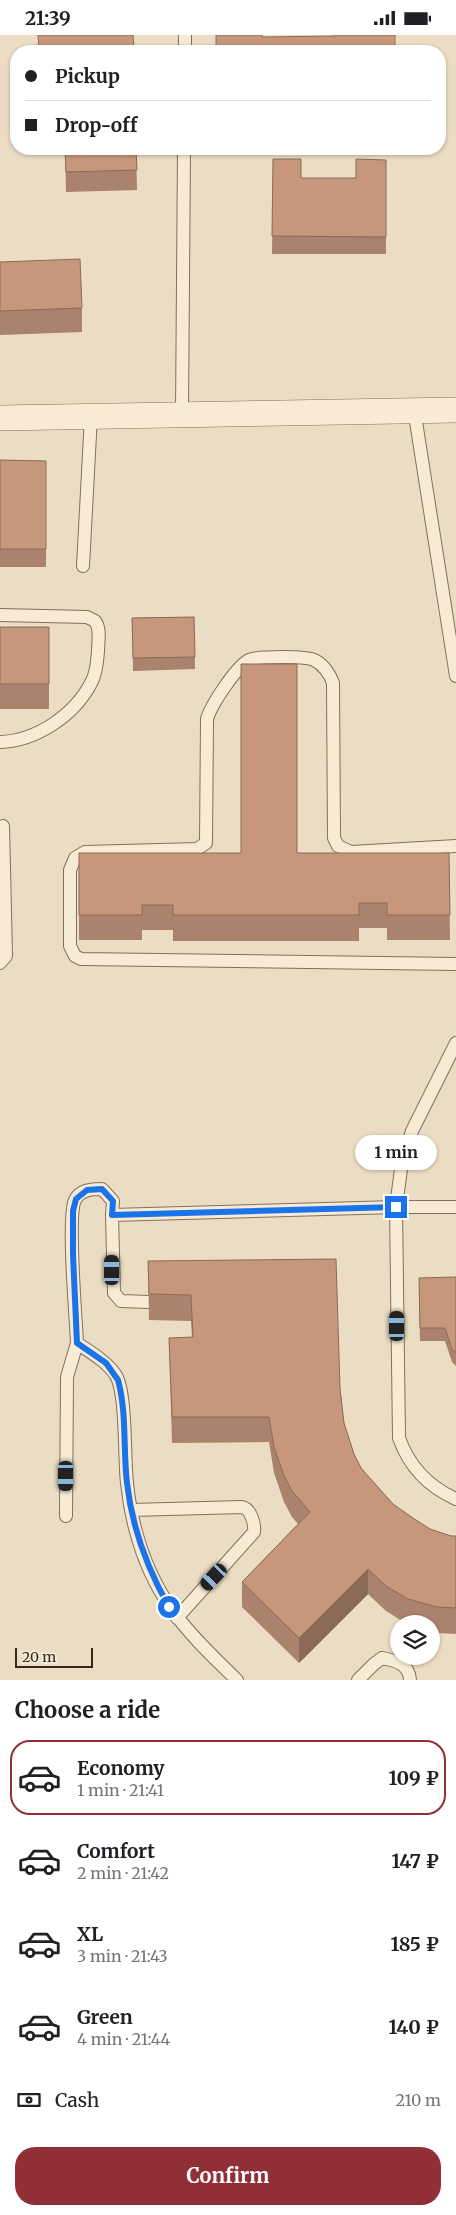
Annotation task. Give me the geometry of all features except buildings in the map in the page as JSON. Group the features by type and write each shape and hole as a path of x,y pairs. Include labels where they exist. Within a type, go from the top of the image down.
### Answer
{"street":[{"path":"0,418 182,413 456,410"}],"lane":[{"path":"182,413 184,155"},
{"path":"414,409 456,676"},
{"path":"83,566 91,415"},
{"path":"0,615 87,617 95,621 99,632 96,669 92,681 70,710 36,733 18,740 0,742"},
{"path":"456,847 351,852 338,846 334,838 333,683 331,677 320,664 307,657 254,659 238,670 212,706 207,719 206,843 197,849 85,852 75,858 70,870 70,946 80,959 456,964"},
{"path":"0,963 6,956 2,826"},
{"path":"456,1043 412,1131 401,1169 396,1207 399,1437 404,1451 422,1476 456,1499"},
{"path":"66,1516 66,1377 77,1343 73,1205 80,1193 87,1190 102,1189 113,1201 114,1293 121,1301 149,1302"},
{"path":"112,1215 456,1207"},
{"path":"77,1343 106,1363 118,1380 131,1510 140,1544 154,1581 177,1618 236,1680"},
{"path":"131,1510 242,1507 249,1511 254,1532 177,1618"},
{"path":"358,1680 382,1658 406,1667 409,1671 410,1680"}],"route":[{"path":"169,1607 154,1581 140,1544 132,1514 127,1483 118,1380 106,1363 77,1343 73,1255 73,1205 76,1199 80,1193 87,1190 102,1189 113,1201 112,1215 396,1207"}]}
